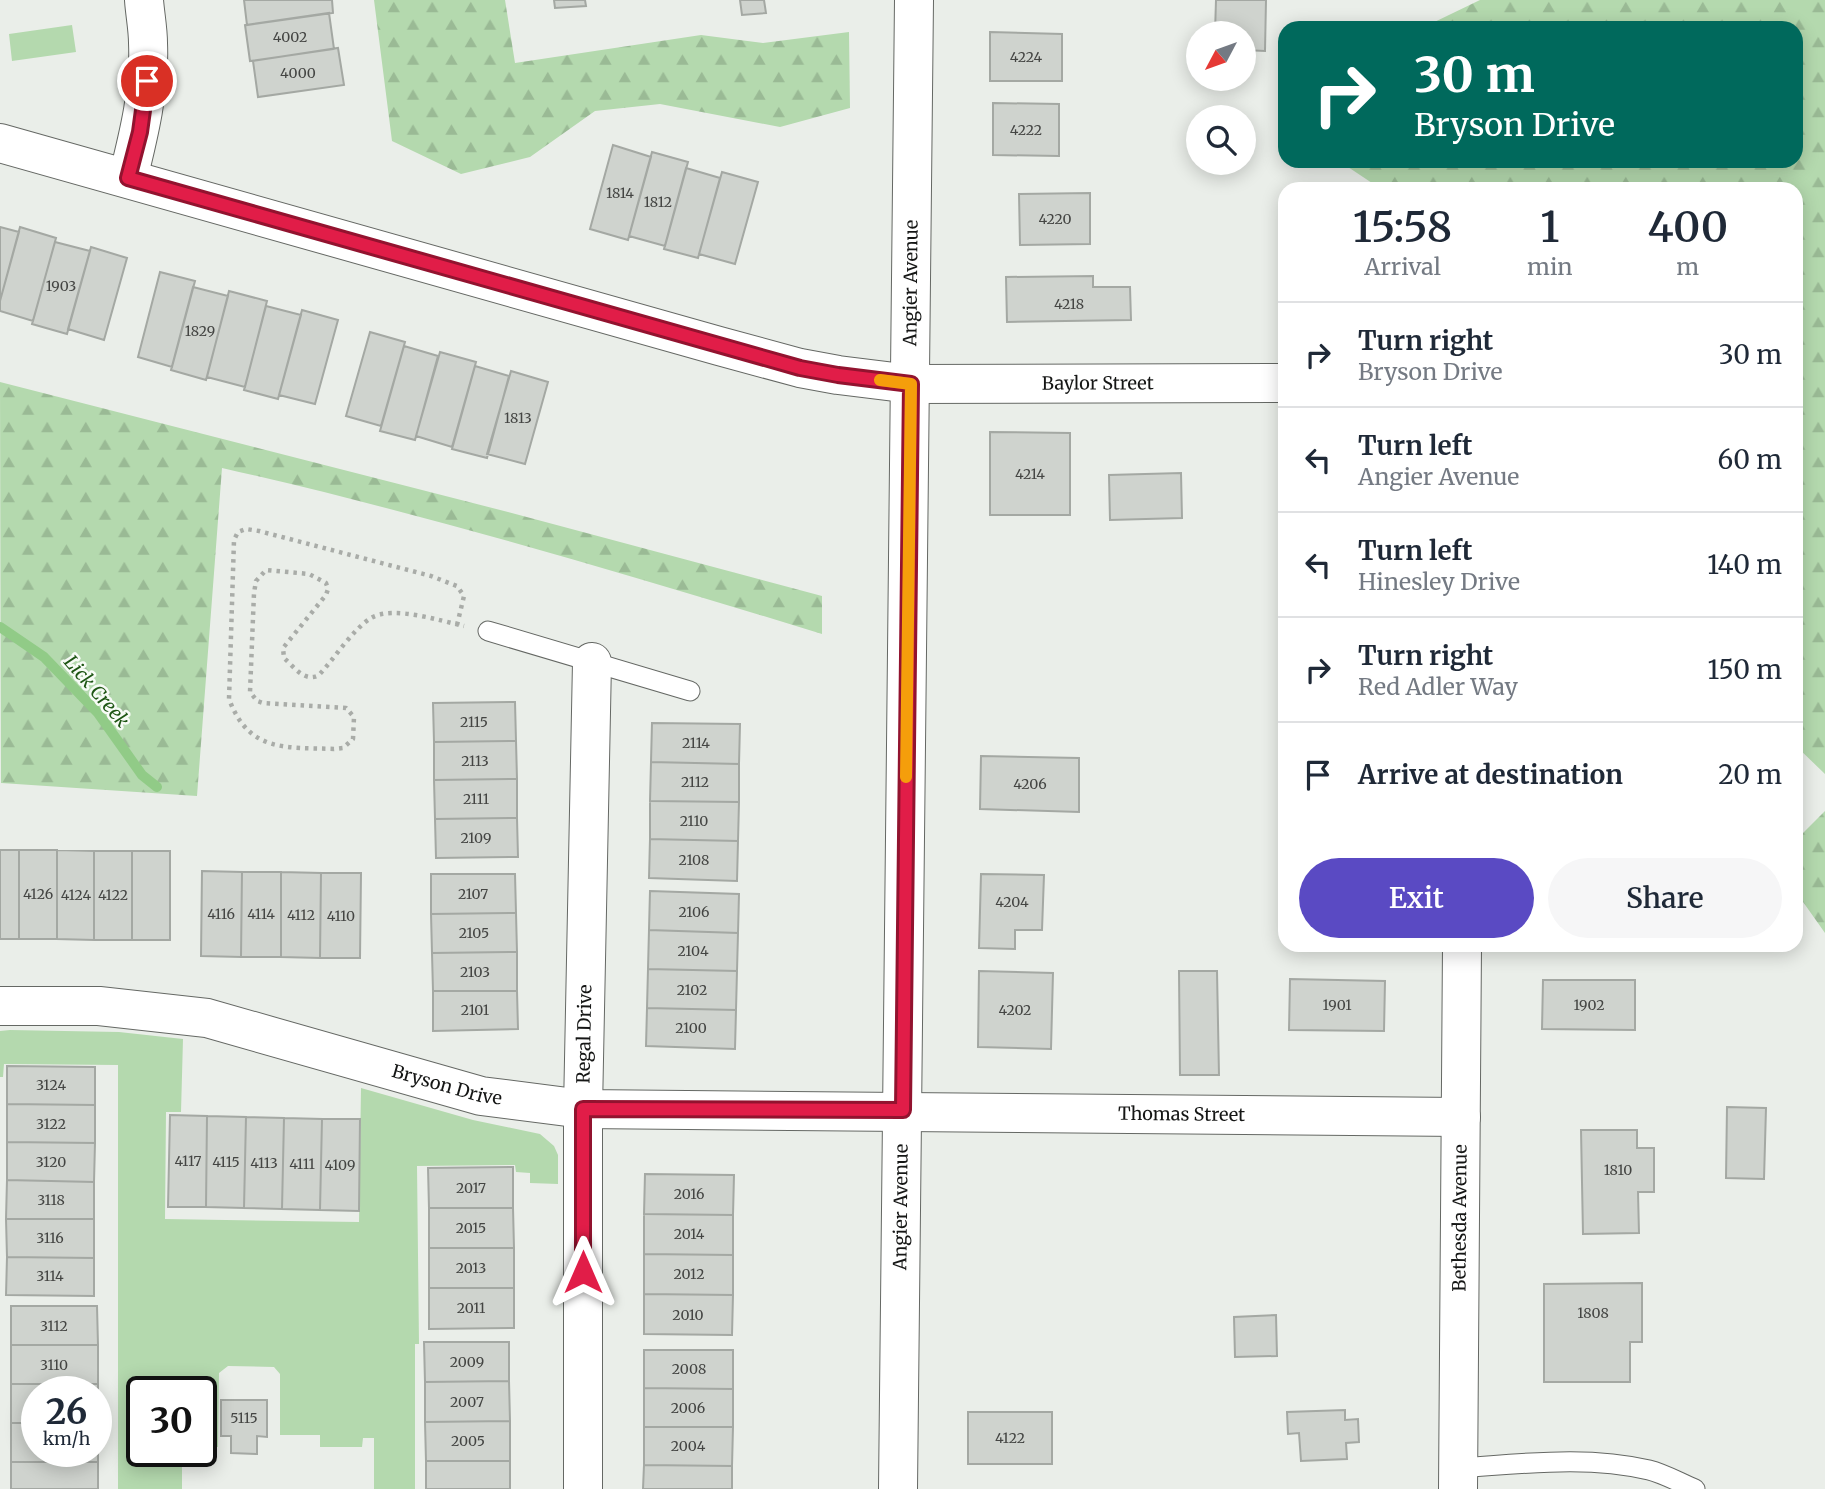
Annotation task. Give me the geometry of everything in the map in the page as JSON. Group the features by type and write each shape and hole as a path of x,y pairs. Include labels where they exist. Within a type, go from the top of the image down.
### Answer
{"street":[{"path":"128,178 140,132 147,81 148,44 144,0"},
{"name":"Angier Avenue","path":"898,1489 914,0"},
{"name":"Baylor Street","path":"0,143 777,362 838,375 911,384 1278,383"},
{"name":"Regal Drive","path":"583,1489 583,1109 593,662"},
{"name":"Bethesda Avenue","path":"1458,1478 1462,952"},
{"name":"Bryson Drive","path":"0,1006 99,1006 207,1018 481,1096 583,1109 903,1110"},
{"name":"Thomas Street","path":"903,1110 1461,1117"}],"lane":[{"path":"488,631 690,691"},
{"path":"1458,1478 1551,1462 1605,1462 1652,1471 1695,1489"}],"path":[{"path":"457,625 464,596 457,586 431,576 246,529 238,532 234,540 229,699 243,725 253,736 266,744 278,747 334,749 343,748 353,739 354,717 346,708 263,703 257,701 250,692 254,593 256,581 266,570 309,574 326,583 326,595 283,648 285,658 307,677 319,675 373,617 397,613 457,625 488,631"}],"green space":[{"path":"374,0 505,0 515,63 701,35 763,43 849,32 850,108 780,127 660,104 595,111 530,157 461,174 392,141"},
{"path":"1480,0 1825,0 1825,774 1803,753 1803,182 1370,182 1350,168 1803,168 1803,21 1436,21"},
{"path":"72,25 76,52 12,61 9,34"},
{"path":"0,382 508,512 822,596 822,634 524,545 222,468 197,796 1,783"},
{"path":"1825,811 1825,933 1803,902 1803,833"},
{"path":"0,1031 119,1032 183,1039 181,1112 166,1112 165,1219 359,1222 361,1088 473,1120 540,1134 554,1146 558,1155 558,1184 530,1183 530,1173 516,1172 515,1165 417,1166 419,1344 415,1344 415,1489 374,1489 374,1438 363,1438 362,1447 320,1447 320,1435 280,1435 280,1374 274,1367 228,1366 219,1373 218,1447 217,1376 126,1376 126,1467 182,1467 182,1489 118,1489 118,1065 4,1064 3,1077 0,1077"}],"building":[{"path":"244,0 332,0 333,13 247,25"},
{"path":"554,0 585,0 586,6 555,8"},
{"path":"740,0 764,0 766,13 742,15"},
{"path":"1216,0 1266,0 1265,51 1256,51 1256,21 1215,21"},
{"path":"329,13 334,49 250,61 245,25"},
{"path":"990,32 1062,34 1062,81 990,81"},
{"path":"338,48 344,85 258,97 253,61"},
{"path":"993,103 1059,104 1059,156 993,155"},
{"path":"613,145 651,157 628,240 590,229"},
{"path":"652,152 688,162 665,246 629,236"},
{"path":"686,168 720,178 698,258 664,249"},
{"path":"722,172 758,182 735,264 699,254"},
{"path":"1090,193 1090,244 1020,245 1019,194"},
{"path":"0,227 19,232 0,301"},
{"path":"20,227 56,238 33,321 0,311 0,301"},
{"path":"55,242 90,251 67,334 32,324"},
{"path":"91,247 127,258 104,340 68,329"},
{"path":"160,272 195,281 172,367 138,357"},
{"path":"1093,276 1093,287 1130,287 1131,320 1007,322 1006,277"},
{"path":"193,287 228,296 206,380 171,370"},
{"path":"229,291 267,301 245,387 207,377"},
{"path":"266,306 301,315 278,399 244,390"},
{"path":"302,310 338,320 315,404 279,395"},
{"path":"370,332 405,342 381,426 346,416"},
{"path":"404,346 438,356 415,440 380,431"},
{"path":"440,352 476,362 452,447 416,436"},
{"path":"475,366 509,376 487,458 452,449"},
{"path":"511,371 548,382 525,464 487,454"},
{"path":"990,432 1070,433 1070,515 990,515"},
{"path":"1181,473 1182,518 1110,520 1109,475"},
{"path":"515,702 516,741 434,742 433,703"},
{"path":"652,723 740,724 739,764 651,762"},
{"path":"516,741 517,779 434,780 434,742"},
{"path":"981,756 1079,758 1079,812 980,809"},
{"path":"651,762 739,764 739,802 650,801"},
{"path":"517,779 517,818 435,819 434,780"},
{"path":"650,801 739,802 738,841 650,839"},
{"path":"517,818 518,857 436,858 435,819"},
{"path":"650,839 738,841 737,881 649,878"},
{"path":"0,850 19,850 19,939 0,939"},
{"path":"19,850 57,850 57,939 19,939"},
{"path":"57,850 94,851 94,940 57,939"},
{"path":"94,851 132,851 132,940 94,940"},
{"path":"132,851 170,851 170,940 132,940"},
{"path":"202,871 242,872 241,957 201,956"},
{"path":"242,872 281,872 281,957 241,957"},
{"path":"281,872 321,873 320,958 281,957"},
{"path":"321,873 361,873 360,958 320,958"},
{"path":"431,874 515,874 516,913 431,914"},
{"path":"981,874 1044,875 1042,930 1015,930 1015,949 979,948"},
{"path":"650,891 739,894 738,933 649,930"},
{"path":"516,913 517,952 432,953 431,914"},
{"path":"649,930 738,933 737,971 648,969"},
{"path":"517,952 517,991 433,991 432,953"},
{"path":"648,969 737,971 736,1010 647,1008"},
{"path":"979,971 1053,973 1051,1049 978,1047"},
{"path":"1179,971 1217,971 1219,1075 1180,1075"},
{"path":"1290,979 1385,981 1384,1031 1289,1030"},
{"path":"1543,980 1635,980 1635,1030 1542,1029"},
{"path":"433,991 517,991 518,1029 433,1031"},
{"path":"647,1008 736,1010 735,1049 646,1046"},
{"path":"7,1066 95,1067 95,1105 7,1104"},
{"path":"7,1104 95,1105 95,1143 7,1142"},
{"path":"1727,1107 1766,1108 1764,1179 1726,1178"},
{"path":"170,1115 207,1116 206,1207 168,1207"},
{"path":"207,1116 246,1117 244,1208 206,1207"},
{"path":"246,1117 284,1118 282,1209 244,1208"},
{"path":"284,1118 322,1119 320,1210 282,1209"},
{"path":"322,1119 360,1119 359,1211 320,1210"},
{"path":"1581,1130 1637,1130 1637,1148 1654,1148 1654,1192 1638,1192 1639,1233 1583,1234"},
{"path":"7,1142 95,1143 94,1182 7,1180"},
{"path":"513,1167 513,1208 429,1208 428,1168"},
{"path":"645,1174 734,1175 733,1215 644,1214"},
{"path":"7,1180 94,1182 94,1219 6,1219"},
{"path":"429,1208 513,1208 514,1248 429,1248"},
{"path":"644,1214 733,1215 733,1255 644,1254"},
{"path":"6,1219 94,1219 94,1258 7,1257"},
{"path":"429,1248 514,1248 514,1288 429,1288"},
{"path":"644,1254 733,1255 733,1295 644,1294"},
{"path":"7,1257 94,1258 94,1296 6,1295"},
{"path":"1642,1283 1642,1342 1630,1342 1630,1382 1544,1382 1544,1284"},
{"path":"429,1288 514,1288 514,1328 429,1329"},
{"path":"644,1294 733,1295 732,1335 644,1334"},
{"path":"11,1306 97,1306 98,1345 11,1345"},
{"path":"1276,1315 1277,1356 1235,1357 1234,1317"},
{"path":"424,1342 509,1342 509,1381 425,1382"},
{"path":"11,1345 98,1345 98,1376 21,1376 21,1384 11,1384"},
{"path":"644,1350 733,1350 733,1389 644,1388"},
{"path":"509,1381 510,1421 425,1422 425,1382"},
{"path":"11,1384 21,1384 21,1423 11,1423"},
{"path":"644,1388 733,1389 733,1427 644,1427"},
{"path":"221,1400 267,1400 267,1437 257,1436 257,1454 231,1453 231,1436 221,1436"},
{"path":"1345,1410 1345,1420 1358,1419 1359,1442 1346,1443 1347,1459 1301,1461 1299,1433 1288,1434 1287,1412"},
{"path":"968,1412 1052,1412 1052,1464 968,1464"},
{"path":"510,1421 510,1461 426,1461 425,1422"},
{"path":"11,1423 21,1423 21,1462 11,1462"},
{"path":"644,1427 733,1427 732,1466 644,1465"},
{"path":"426,1461 510,1461 510,1489 426,1489"},
{"path":"11,1462 21,1462 21,1467 98,1467 98,1489 11,1489"},
{"path":"644,1465 732,1466 732,1489 643,1489"}],"waterway":[{"name":"Lick Creek","path":"0,627 44,657 98,713 142,775 157,787"}],"slow traffic":[{"path":"880,380 911,384 906,777"}],"route":[{"path":"147,81 140,132 128,178 800,368 911,384 903,1110 583,1109 583,1272"}]}
